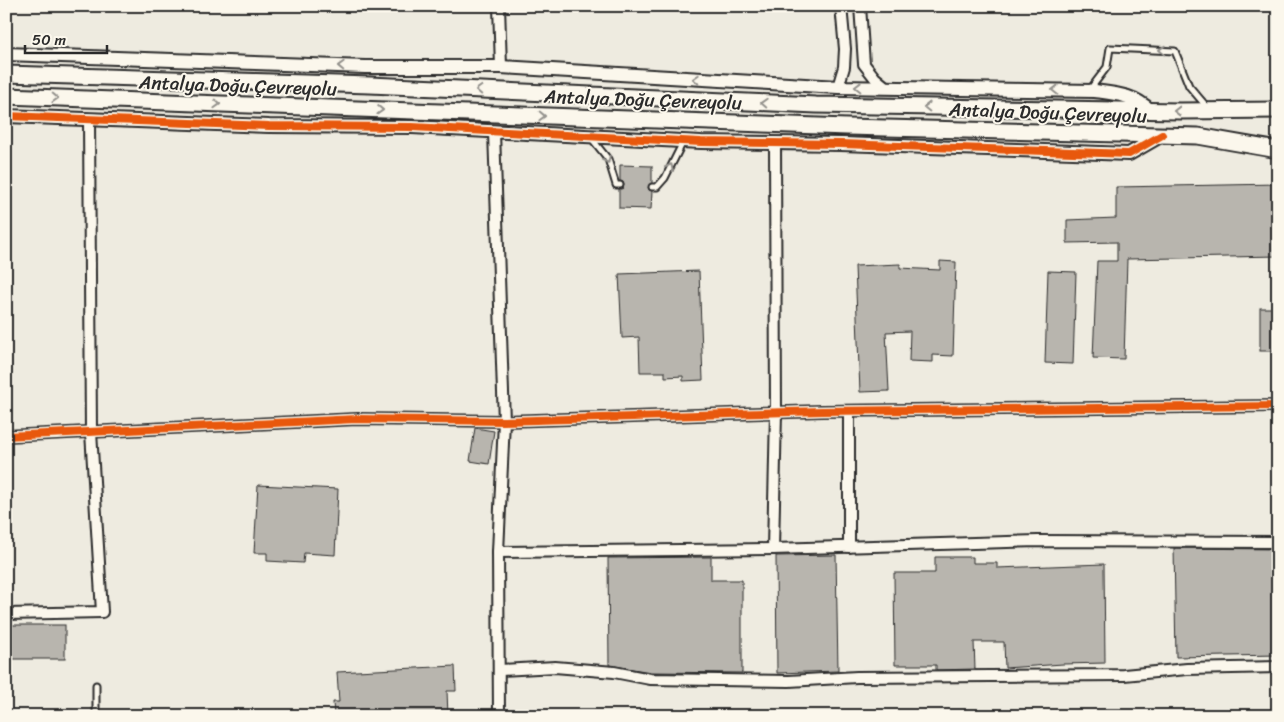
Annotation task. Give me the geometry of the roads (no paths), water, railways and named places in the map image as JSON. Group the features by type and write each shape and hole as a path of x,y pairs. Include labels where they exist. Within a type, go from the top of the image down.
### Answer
{"main road":[{"name":"Antalya Doğu Çevreyolu","path":"6,74 370,84 816,105 1152,111 1278,110"},
{"name":"Antalya Doğu Çevreyolu","path":"6,96 847,127 1198,136 1278,150"}],"street":[{"path":"499,6 501,67"},
{"path":"838,87 844,67 845,50 840,6"},
{"path":"860,6 864,64 875,78 887,88"},
{"path":"6,54 355,66 501,67 838,87 1089,91 1128,96 1142,102 1152,111"},
{"path":"6,116 270,126 412,128 684,141 1129,154 1162,135"},
{"path":"6,614 102,612 91,432 89,119"},
{"path":"494,132 504,421 498,552 500,716"},
{"path":"773,549 776,412 775,143"},
{"path":"6,436 357,419 504,421 776,412 1278,406"},
{"path":"849,411 849,547"},
{"path":"498,552 773,549 1038,541 1278,542"},
{"path":"500,670 555,667 614,672 650,679 789,682 857,677 1124,675 1187,669 1278,667"}],"lane":[{"path":"1089,91 1107,67 1110,48 1175,51 1189,86 1211,111"},
{"path":"590,136 608,159 616,185 620,185"},
{"path":"652,186 657,187 665,178 684,141"},
{"path":"96,684 96,716"}]}
